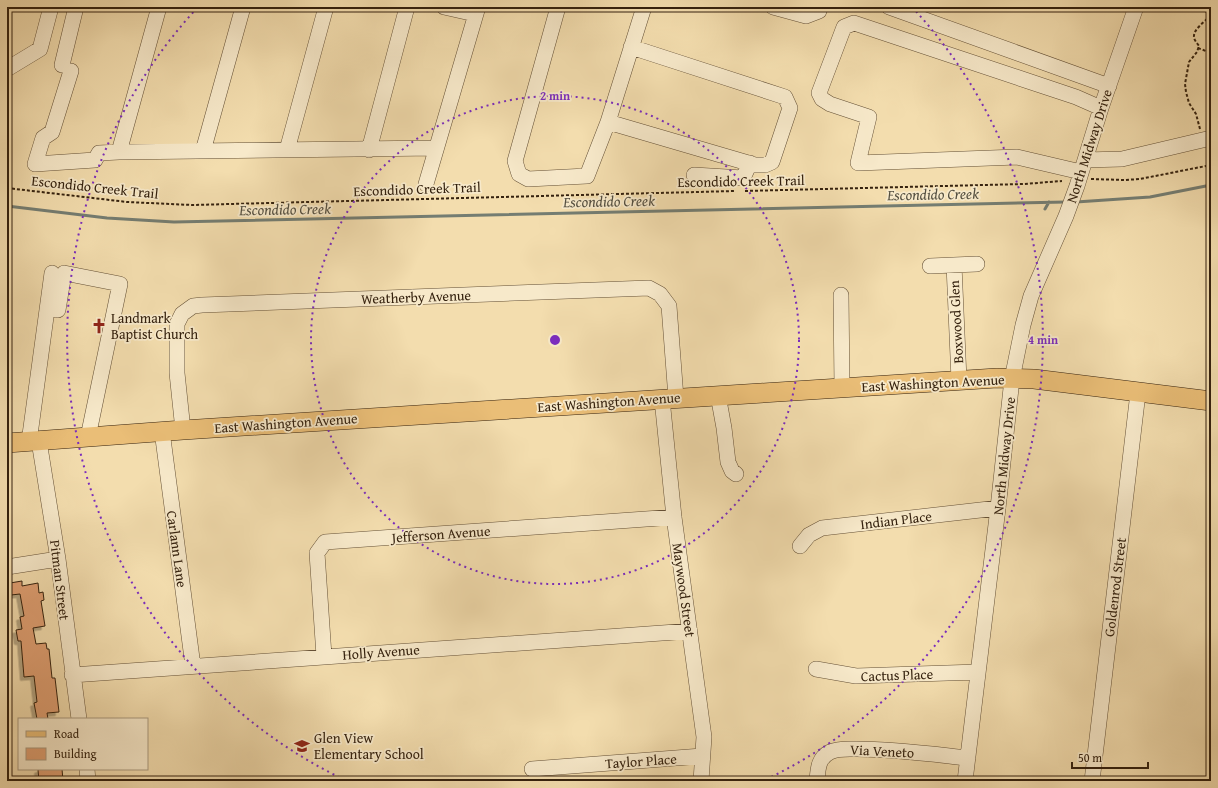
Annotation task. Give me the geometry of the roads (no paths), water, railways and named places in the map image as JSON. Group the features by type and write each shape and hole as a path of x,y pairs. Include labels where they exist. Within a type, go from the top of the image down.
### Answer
{"main road":[{"name":"East Washington Avenue","path":"7,443 162,431 997,378 1036,380 1211,402"}],"street":[{"path":"7,69 40,49 51,7"},
{"path":"76,7 67,68 52,132 43,138 35,164 94,160 99,153 119,152 436,148"},
{"path":"119,152 159,7"},
{"path":"203,151 243,7"},
{"path":"287,150 326,7"},
{"path":"369,150 407,7"},
{"path":"426,184 476,11 444,7"},
{"path":"558,7 515,161 519,174 528,179 587,176 608,122 644,7"},
{"path":"773,7 806,16 818,11 820,7"},
{"path":"889,7 1109,86"},
{"name":"North Midway Drive","path":"965,781 1012,379 1023,325 1031,296 1066,216 1136,7"},
{"path":"1101,108 1076,98 854,23 844,27 819,93 822,99 830,104 869,117 858,163 1017,157 1056,166 1080,174 1122,159 1206,139"},
{"path":"608,122 750,163 765,165 772,162 790,108 785,97 631,47"},
{"path":"694,175 743,178 750,163"},
{"path":"930,266 977,264"},
{"name":"Boxwood Glen","path":"954,265 959,380"},
{"path":"58,310 64,272 120,284 88,437"},
{"name":"Pitman Street","path":"52,274 34,441 58,559 79,718"},
{"name":"Weatherby Avenue","path":"183,430 177,373 177,324 182,314 192,306 202,305 649,288 660,294 669,306 669,399"},
{"path":"841,295 842,387"},
{"name":"Goldenrod Street","path":"1092,781 1138,393"},
{"path":"718,396 728,462 732,471 736,474"},
{"name":"Maywood Street","path":"669,399 674,517 704,737 701,781"},
{"name":"Carlann Lane","path":"162,431 192,666"},
{"name":"Indian Place","path":"800,546 809,535 822,528 998,508"},
{"name":"Jefferson Avenue","path":"324,656 317,553 326,542 674,517"},
{"path":"7,566 58,559"},
{"name":"Holly Avenue","path":"72,674 690,631"},
{"name":"Cactus Place","path":"816,669 856,676 978,672"},
{"name":"Via Veneto","path":"817,781 819,763 823,757 831,751 841,749 886,749 968,758"},
{"name":"Taylor Place","path":"532,769 702,756"},
{"path":"86,770 88,781"}],"waterway":[{"name":"Escondido Creek","path":"1076,202 1150,197 1211,185"},
{"name":"Escondido Creek","path":"1045,209 1049,202"},
{"name":"Escondido Creek","path":"7,206 107,218 174,222 1066,202"}],"place":[{"name":"Landmark Baptist Church","path":"99,326"},
{"name":"Glen View Elementary School","path":"302,746"}]}
